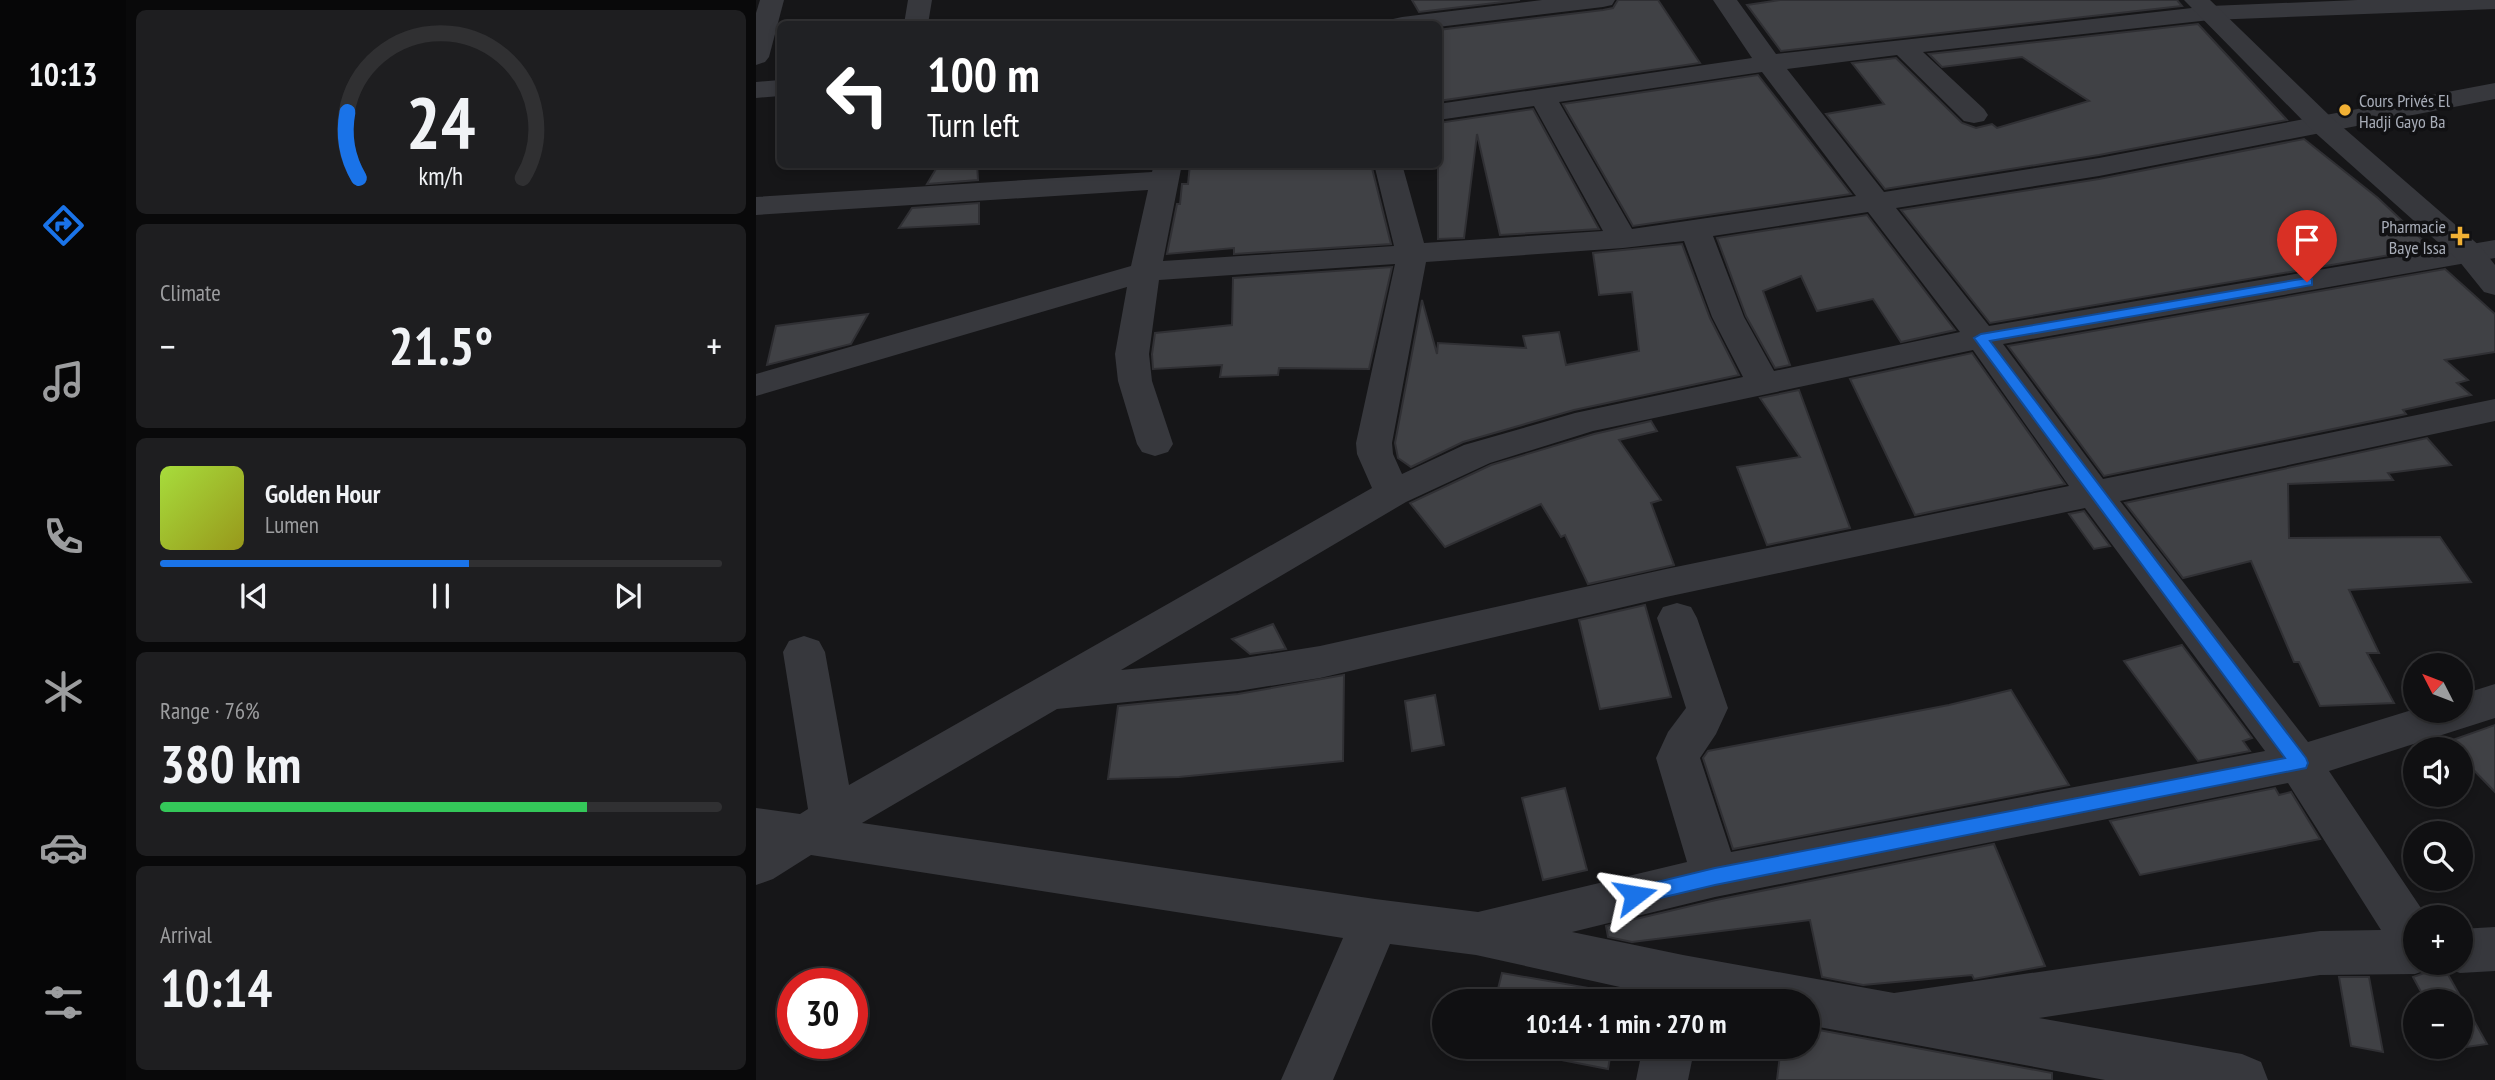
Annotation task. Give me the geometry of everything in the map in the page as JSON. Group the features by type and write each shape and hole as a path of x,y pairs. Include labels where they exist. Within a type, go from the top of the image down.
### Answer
{"street":[{"path":"756,57 772,0"},
{"path":"916,21 919,0"},
{"path":"1427,21 1604,0"},
{"path":"1725,0 1769,64 1981,338 2095,495 2299,763 2403,922"},
{"path":"1442,111 1541,95 2203,7 2495,2"},
{"path":"2203,7 2321,123 2483,251 2495,285"},
{"path":"1903,47 1974,115"},
{"path":"756,90 777,88"},
{"path":"756,385 1145,272 1623,239 1695,230 2099,167 2495,91"},
{"path":"1541,95 1623,239"},
{"path":"1389,168 1412,255 1374,443 1393,493"},
{"path":"756,206 1166,172 1145,272 1132,354 1135,381 1155,444"},
{"path":"1695,230 1728,317 1763,384"},
{"path":"756,865 818,826 1393,493 1478,454 1588,421 1981,338 2483,251"},
{"path":"1047,694 1238,676 1320,662 1666,583 2495,410"},
{"path":"1677,618 1707,708 1704,719 1681,746 1678,758 1715,876"},
{"path":"804,652 818,826"},
{"path":"1476,933 1715,876 2299,763 2495,701"},
{"path":"756,827 818,826 1376,921 1476,933 1680,989"},
{"path":"1307,1080 1376,921"},
{"path":"2473,950 2495,949"},
{"path":"1892,1017 2320,953 2403,952"},
{"path":"1820,1003 2242,1080"},
{"path":"1662,1080 1666,1059"}],"building":[{"path":"1412,0 1520,0 1419,12"},
{"path":"1618,0 1658,0 1700,63 1442,100 1442,30 1613,8"},
{"path":"1780,0 2177,0 2182,6 1781,51 1747,5"},
{"path":"2198,24 2287,120 2099,155 1885,189 1826,114 1884,104 1852,63 1896,58 1962,123 1976,128 1992,124 1997,128 2089,101 2022,57 1942,67 1929,54"},
{"path":"1758,75 1851,194 1633,226 1563,104"},
{"path":"1533,109 1599,229 1500,235 1477,134 1464,238 1438,239 1438,168 1442,168 1442,122"},
{"path":"2304,139 2378,198 2431,248 1990,323 1901,210 2099,179"},
{"path":"937,168 977,168 978,180 927,184"},
{"path":"1190,168 1372,168 1391,244 1234,254 1234,248 1167,254 1177,204 1180,204 1182,184 1188,184"},
{"path":"979,203 979,224 899,228 912,208"},
{"path":"1867,215 1955,330 1901,342 1873,299 1817,311 1801,276 1763,291 1790,365 1775,368 1746,316 1717,238"},
{"path":"1682,244 1710,318 1739,375 1574,410 1463,442 1411,467 1398,458 1395,443 1422,300 1437,354 1438,343 1526,348 1523,336 1559,332 1566,365 1639,351 1632,292 1599,295 1593,253"},
{"path":"1392,267 1369,369 1279,368 1278,375 1220,377 1222,365 1153,369 1155,333 1232,325 1233,278"},
{"path":"2445,269 2495,314 2495,352 2445,360 2468,380 2457,383 2471,395 2403,410 2406,414 2104,476 2008,346"},
{"path":"868,314 851,344 767,365 776,326"},
{"path":"1972,353 2065,484 1915,515 1850,379"},
{"path":"1799,390 1850,528 1767,545 1737,467 1800,457 1760,398"},
{"path":"1651,421 1657,431 1619,440 1661,500 1651,503 1674,565 1588,584 1565,535 1561,537 1541,504 1445,547 1410,503 1491,465 1594,434"},
{"path":"2427,438 2451,465 2388,473 2393,480 2288,484 2289,538 2440,537 2471,582 2349,590 2379,653 2367,653 2394,703 2320,706 2299,662 2294,662 2251,561 2183,578 2125,503"},
{"path":"2084,511 2110,546 2094,549 2069,514"},
{"path":"1645,605 1671,697 1600,709 1579,620"},
{"path":"1273,624 1286,649 1250,654 1232,639"},
{"path":"2182,645 2252,738 2243,741 2250,751 2198,761 2124,661"},
{"path":"1344,675 1343,761 1179,777 1108,779 1118,706 1238,694"},
{"path":"2011,690 2069,785 1733,849 1703,758 1708,751 1949,705"},
{"path":"1435,695 1444,745 1412,751 1405,701"},
{"path":"2495,725 2495,792 2473,769 2473,737 2461,737"},
{"path":"1565,788 1587,870 1543,880 1522,798"},
{"path":"2275,788 2279,795 2291,792 2320,839 2140,875 2110,821"},
{"path":"1994,844 2045,966 1974,979 1972,975 1863,985 1822,977 1810,920 1632,942 1608,937 1606,926 1716,900"},
{"path":"1502,973 1594,989 1498,989"},
{"path":"2448,975 2456,989 2420,989 2413,977"},
{"path":"2339,977 2369,977 2383,1052 2351,1046"},
{"path":"2473,1019 2487,1044 2473,1046"},
{"path":"1820,1030 2052,1073 2052,1080 1777,1080 1779,1059 1820,1059"},
{"path":"1556,1059 1610,1059 1608,1069"}],"place":[{"name":"Cours Privés El Hadji Gayo Ba","path":"2345,110"},
{"name":"Pharmacie Baye Issa","path":"2460,236"}],"route":[{"path":"1635,895 1715,876 2299,763 2095,495 1981,338 2307,282"}]}
